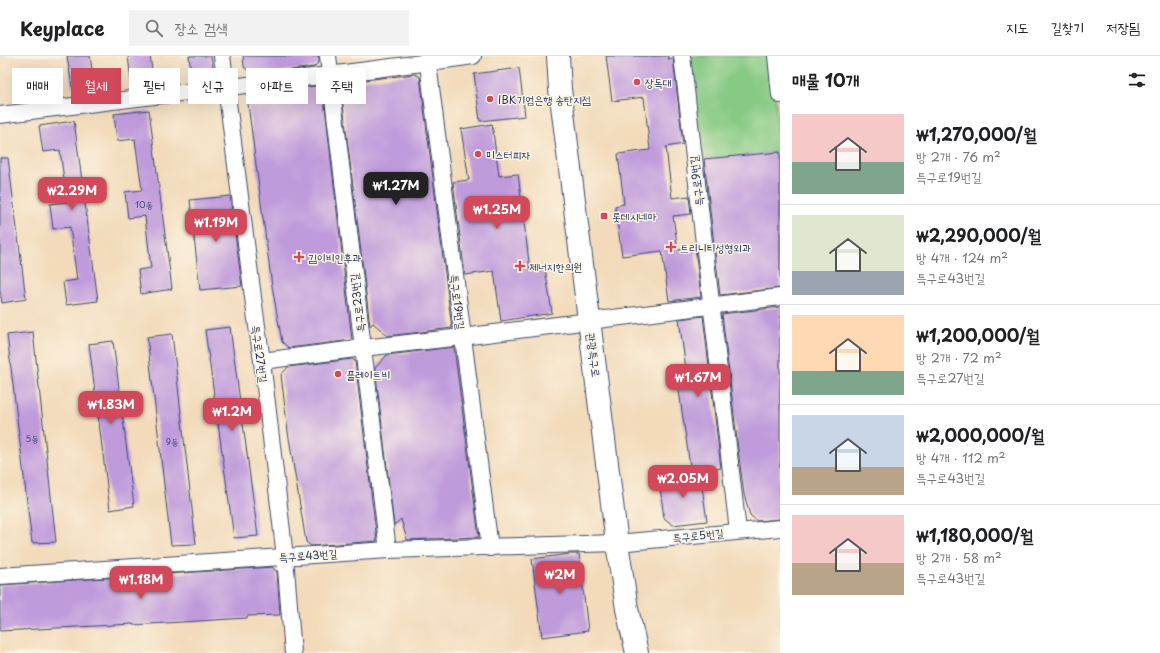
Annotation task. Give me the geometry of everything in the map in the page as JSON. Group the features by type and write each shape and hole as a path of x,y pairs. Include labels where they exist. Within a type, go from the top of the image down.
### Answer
{"street":[{"name":"특구로27번길","path":"222,56 224,68"},
{"name":"특구로23번길","path":"328,56 329,68"},
{"path":"366,69 427,59 473,56"},
{"name":"관광특구로","path":"558,56 560,89 617,543 627,609 637,653"},
{"name":"특구로9번길","path":"682,56 738,531"},
{"path":"776,56 780,95"},
{"name":"특구로19번길","path":"427,59 490,548"},
{"path":"238,86 316,77"},
{"path":"0,115 188,92"},
{"name":"특구로27번길","path":"228,104 262,361 285,557 293,653"},
{"name":"특구로23번길","path":"334,104 388,550"},
{"path":"262,361 363,348 462,338 780,298"},
{"name":"특구로5번길","path":"617,543 780,528"},
{"name":"특구로43번길","path":"0,576 388,550 617,543"}],"green space":[{"path":"688,56 772,56 780,152 698,159"}],"building":[{"path":"67,56 90,56 92,68 71,68 71,81"},
{"path":"128,56 150,56 152,68 130,68"},
{"path":"189,56 211,56 213,68 191,68"},
{"path":"243,56 319,56 319,62 314,67 246,69 244,67"},
{"path":"606,56 668,56 668,59 673,58 683,144 666,147 672,198 689,196 691,214 673,216 678,250 695,248 701,297 669,301 662,251 622,256 615,206 624,204 618,154 650,150 644,97 612,101"},
{"path":"519,68 525,116 480,121 474,74"},
{"path":"415,74 420,77 452,328 388,336 373,323 370,326 343,104 366,104 366,80"},
{"path":"316,86 316,104 325,104 352,340 289,348 282,342 272,286 248,104 308,104 308,87"},
{"path":"149,110 172,289 141,294 138,270 151,268 145,216 128,218 125,192 142,190 135,139 117,141 114,114"},
{"path":"74,121 98,301 66,305 63,282 77,280 70,227 53,229 50,204 67,202 60,150 43,152 39,126"},
{"path":"492,124 499,176 518,174 530,270 545,268 552,313 501,321 494,271 465,275 453,182 469,180 461,129"},
{"path":"780,152 780,288 720,295 704,159"},
{"path":"0,158 8,158 26,299 2,303 0,290"},
{"path":"230,196 242,286 200,290 190,200"},
{"path":"780,307 780,519 757,521 750,515 744,494 722,314"},
{"path":"703,316 721,468 691,473 676,370 686,369 679,319"},
{"path":"230,327 258,536 234,538 205,330"},
{"path":"33,332 56,542 32,543 7,335"},
{"path":"172,334 196,544 171,545 147,337"},
{"path":"113,341 134,506 110,510 89,344"},
{"path":"454,347 479,537 407,540 401,519 394,525 375,368 387,355"},
{"path":"352,359 355,361 377,541 311,546 306,542 288,432 281,375 288,367"},
{"path":"700,473 707,521 673,525 664,518 659,479"},
{"path":"579,554 588,631 542,637 532,559"},
{"path":"272,567 277,572 280,615 247,616 247,618 133,625 0,631 0,585"}],"place":[{"name":"장독대","path":"637,82"},
{"name":"IBK기업은행 송탄지점","path":"490,99"},
{"name":"미스터피자","path":"478,154"},
{"name":"롯데시네마","path":"604,216"},
{"name":"트리니티성형외과","path":"671,247"},
{"name":"김이비인후과","path":"299,257"},
{"name":"제너지한의원","path":"520,266"},
{"name":"플레이트비","path":"338,374"}]}
